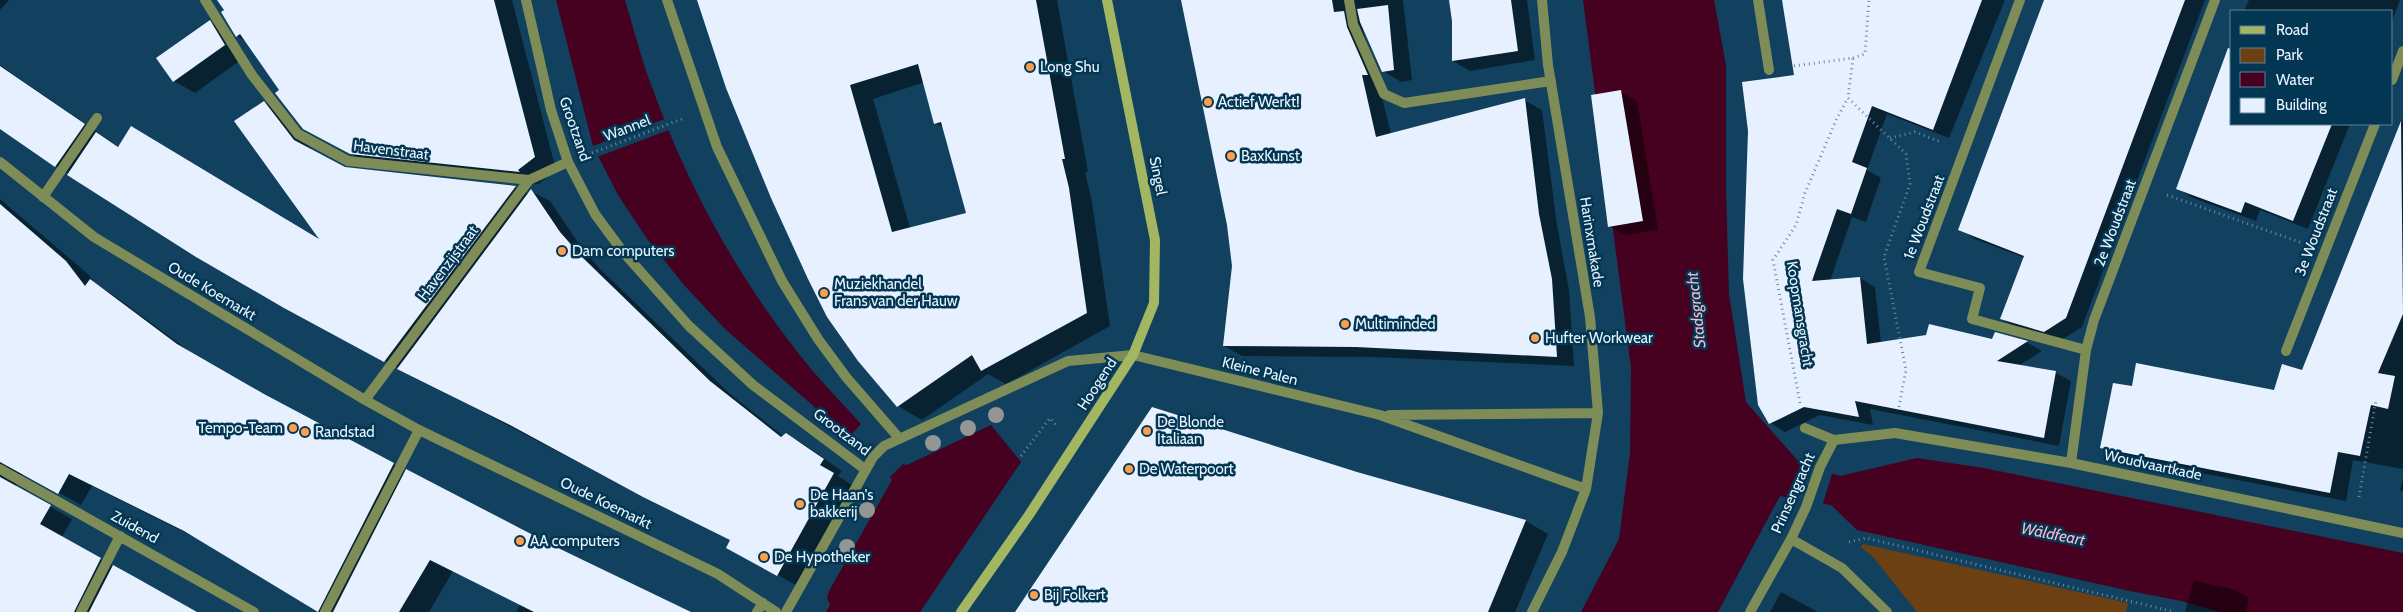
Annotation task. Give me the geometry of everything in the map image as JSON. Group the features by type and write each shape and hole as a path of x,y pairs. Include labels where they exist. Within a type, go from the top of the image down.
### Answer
{"main road":[{"name":"Singel","path":"1107,0 1155,240 1154,303 1133,355"},
{"name":"Hoogend","path":"961,612 1028,515 1133,355"}],"street":[{"name":"Havenstraat","path":"205,0 252,75 298,134 348,161 529,180"},
{"name":"Grootzand","path":"526,0 551,110 568,162 601,222 629,259 689,326 754,385 866,470 879,452 899,438"},
{"path":"667,0 717,147 782,281 818,339 846,377 899,438"},
{"path":"1349,0 1353,24 1384,94 1404,103 1551,81"},
{"name":"Harinxmakade","path":"1532,612 1562,552 1586,489 1598,413 1590,317 1551,81 1542,0"},
{"path":"1758,0 1769,70"},
{"name":"1e Woudstraat","path":"2020,0 1919,272 1980,288 1972,319 2086,350"},
{"name":"2e Woudstraat","path":"2071,463 2086,350 2094,320 2215,0"},
{"path":"2393,77 2403,51"},
{"path":"43,197 97,118"},
{"name":"3e Woudstraat","path":"2286,351 2375,125"},
{"name":"Oude Koemarkt","path":"0,162 94,237 365,400 419,430 718,574 760,608 776,612"},
{"name":"Havenzijstraat","path":"365,400 529,180 568,162"},
{"name":"Hoogend","path":"899,438 1068,361 1133,355"},
{"name":"Kleine Palen","path":"1133,355 1380,415 1586,489"},
{"name":"Kleine Palen","path":"1380,415 1598,413"},
{"path":"1805,428 1834,440 1895,433"},
{"path":"325,612 419,430"},
{"name":"Woudvaartkade","path":"1895,433 2071,463 2403,533"},
{"name":"Prinsengracht","path":"1750,612 1806,507 1820,467 1834,440"},
{"name":"Zuidend","path":"0,468 254,612"},
{"path":"786,612 866,470"},
{"path":"81,612 120,536"},
{"path":"1790,539 1813,550 1842,568 1887,612"}],"path":[{"path":"1769,70 1853,58 1864,54 1868,0"},
{"name":"Koopmansgracht","path":"1805,428 1773,260 1796,226 1805,193 1837,118 1848,98 1853,58"},
{"path":"1848,98 1906,154 1910,184 1884,257 1906,370 1895,433"},
{"name":"Wannel","path":"595,152 667,124"},
{"path":"1890,138 1915,132 1964,151"},
{"path":"2145,187 2325,251"},
{"path":"2354,522 2376,400"},
{"path":"1021,456 1050,418 1054,422"},
{"path":"1813,550 1866,538 2175,612"}],"green space":[{"path":"1863,544 2128,603 2126,612 1917,612 1873,557 1861,547"}],"water":[{"path":"556,0 625,0 641,55 666,125 700,199 720,236 763,305 812,370 861,424 849,437 725,329 684,285 648,240 618,195 593,146"},
{"path":"1583,0 1714,0 1726,65 1726,190 1729,294 1746,402 1800,463 1840,476 1917,458 1984,468 2403,553 2403,612 2220,612 2181,601 1857,530 1831,505 1780,496 1718,612 1581,612 1619,539 1630,453 1631,368"},
{"path":"991,425 1021,462 920,612 826,612 830,605 827,598 829,591 892,480 890,477 903,464 907,465"}],"pier":[{"path":"665,119 669,130 597,157 593,146"},
{"path":"1806,463 1833,471 1822,506 1794,501"}],"building":[{"path":"217,0 494,0 535,157 518,170 520,172 350,154 303,129 275,93 279,90 240,34 236,37 221,12 224,10"},
{"path":"697,0 1036,0 1065,159 1062,159 1069,188 1087,313 981,371 972,355 897,407 858,361 827,317 771,198 726,88","holes":["918,64 934,124 941,122 966,213 892,232 850,85"]},
{"path":"1181,0 1332,0 1334,12 1344,11 1347,27 1368,75 1362,75 1376,137 1525,98 1539,214 1552,279 1557,357 1356,347 1223,346 1232,266 1227,225"},
{"path":"1449,0 1511,0 1518,51 1452,61 1452,21"},
{"path":"1782,0 1982,0 1933,130 1872,106 1852,162 1867,168 1851,214 1837,209 1812,281 1860,277 1867,344 1926,335 1929,324 1992,339 1995,332 2028,341 1997,361 2056,371 2044,438 1855,401 1859,417 1804,407 1769,424 1758,405 1743,279 1748,131 1742,82 1794,75"},
{"path":"2044,0 2185,0 2066,318 2044,332 2000,319 2024,256 1958,230"},
{"path":"1388,5 1394,70 1382,72 1360,22 1357,9"},
{"path":"210,20 225,45 173,82 156,58"},
{"path":"2228,48 2230,48 2230,125 2332,125 2293,221 2245,202 2241,213 2176,189"},
{"path":"0,66 85,124 55,167 0,129"},
{"path":"1621,90 1643,221 1608,227 1591,95"},
{"path":"264,101 294,140 345,167 516,186 384,362 284,308 196,257 67,175 96,132 118,147 131,126 319,239 234,121"},
{"path":"2401,121 2403,314 2378,373 2395,376 2388,409 2371,405 2360,456 2338,452 2330,493 2100,448 2113,383 2132,386 2136,363 2274,390 2282,364 2302,370"},
{"path":"531,189 560,232 582,257 710,381 781,437 786,433 824,459 820,465 834,473 777,576 726,548 730,540 643,497 510,425 397,369"},
{"path":"0,204 66,261 85,286 90,279 177,344 264,394 394,463 318,612 184,531 69,474 58,494 0,462"},
{"path":"1152,407 1357,472 1526,520 1488,612 1015,612"},
{"path":"406,469 556,547 691,612 534,612 430,560 399,612 333,612"},
{"path":"0,477 51,505 40,524 101,558 74,612 0,612"},
{"path":"113,565 133,576 197,612 89,612"}],"place":[{"name":"Long Shu","path":"1030,67"},
{"name":"Actief Werkt!","path":"1208,102"},
{"name":"BaxKunst","path":"1231,156"},
{"name":"Dam computers","path":"562,251"},
{"name":"Muziekhandel Frans van der Hauw","path":"824,293"},
{"name":"Multiminded","path":"1345,324"},
{"name":"Hufter Workwear","path":"1535,338"},
{"name":"Tempo-Team","path":"293,428"},
{"name":"De Blonde Italiaan","path":"1147,431"},
{"name":"Randstad","path":"305,432"},
{"name":"De Waterpoort","path":"1129,469"},
{"name":"De Haan's bakkerij","path":"800,504"},
{"name":"AA computers","path":"520,541"},
{"name":"De Hypotheker","path":"764,557"},
{"name":"Bij Folkert","path":"1034,595"}],"water label":[{"name":"Stadsgracht","path":"1696,310"},
{"name":"Wâldfeart","path":"2053,534"}]}
